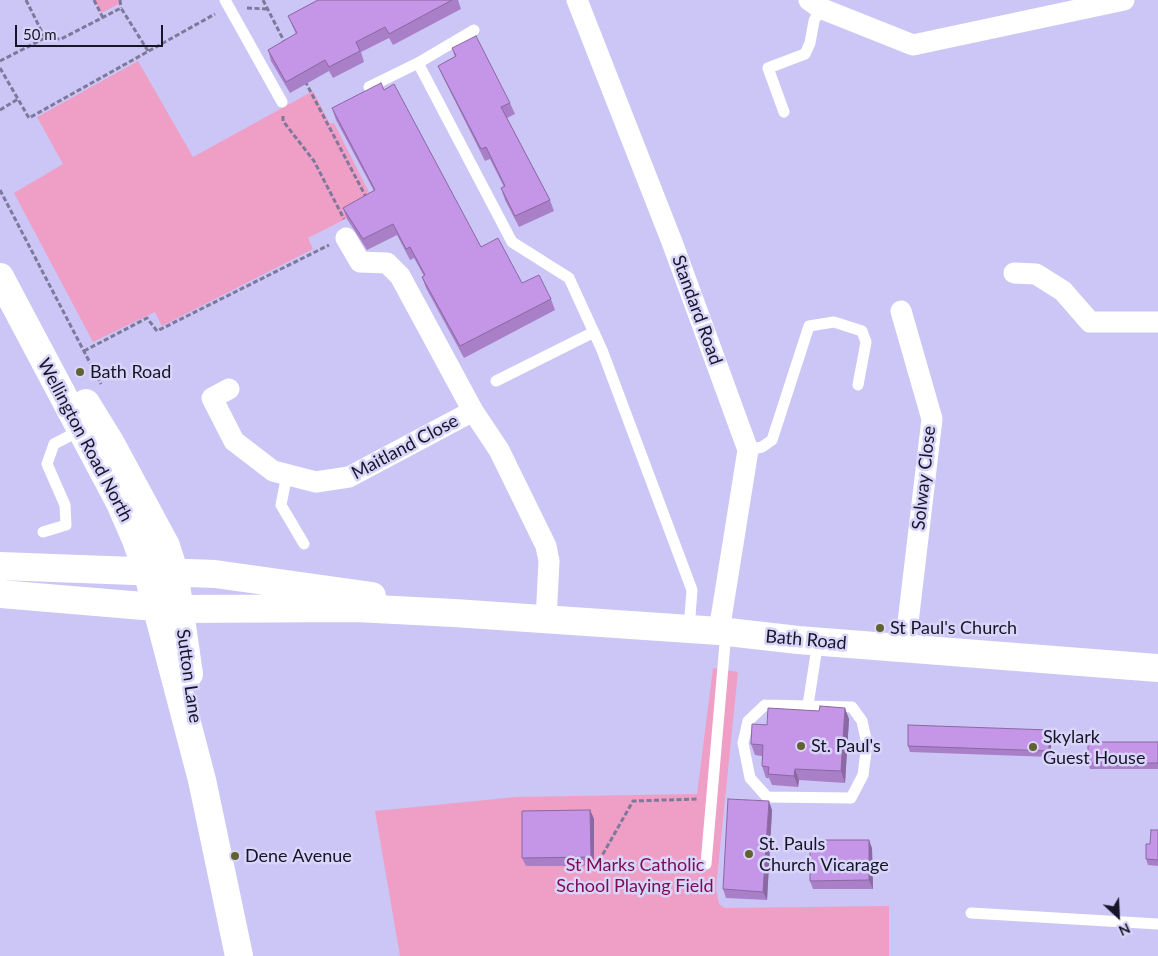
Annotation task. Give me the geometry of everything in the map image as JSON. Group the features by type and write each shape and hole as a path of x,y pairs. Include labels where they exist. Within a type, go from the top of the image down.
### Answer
{"main road":[{"name":"Wellington Road North","path":"0,277 164,589"},
{"name":"Wellington Road North","path":"0,277 30,317 110,442 153,520 164,589"},
{"name":"Bath Road","path":"0,566 164,589 356,608 689,629 1158,668"},
{"path":"0,576 164,589"},
{"name":"Bath Road","path":"0,594 164,589 232,576 353,592 454,613"},
{"name":"Sutton Lane","path":"164,589 239,956"}],"street":[{"name":"Standard Road","path":"577,0 672,242 748,450 722,632"},
{"path":"815,4 913,45 1124,0"},
{"name":"Maitland Close","path":"346,238 360,262 387,263 400,276 473,411 499,450 546,546 549,561 546,620"},
{"path":"1014,273 1036,274 1063,291 1090,322 1158,322"},
{"name":"Solway Close","path":"901,311 932,419 905,648"},
{"name":"Maitland Close","path":"229,389 212,398 234,441 273,471 316,482 349,477 473,411"}],"lane":[{"path":"227,3 282,102"},
{"path":"784,112 768,68 805,54 810,43 815,4"},
{"path":"369,87 418,63 474,30"},
{"path":"418,63 512,242 569,278 594,332 692,590 689,629"},
{"path":"748,450 762,447 772,440 809,326 834,322 862,331 866,342 858,385"},
{"path":"496,380 594,332"},
{"path":"43,532 66,526 65,505 47,464 54,444 81,430"},
{"path":"287,474 281,504 304,544"},
{"path":"706,864 712,799 722,632"},
{"path":"808,705 818,641"},
{"path":"765,705 808,705 852,707 862,721 867,744 865,760 862,775 851,798 767,797 750,778 743,743 748,721 765,705"},
{"path":"971,913 1158,924"}],"path":[{"path":"26,0 45,38"},
{"path":"94,0 103,18"},
{"path":"120,0 121,8 148,52"},
{"path":"263,0 289,51"},
{"path":"0,68 29,118 148,52 227,3 267,9"},
{"path":"0,61 45,38 61,39 121,8"},
{"path":"302,76 369,203"},
{"path":"0,110 18,100"},
{"path":"84,351 146,318 157,331 346,238 344,216 314,161 283,121 282,102"},
{"path":"599,861 633,801 712,799"}],"green space":[{"path":"94,0 120,0 121,3 101,13"},
{"path":"138,61 193,157 313,91 330,124 334,123 375,204 308,238 313,249 162,326 155,312 93,342 14,193 63,164 37,117"},
{"name":"St Marks Catholic School Playing Field","path":"713,668 738,672 716,888 719,904 725,908 889,906 889,956 400,956 375,811 516,797 697,794"}],"building":[{"path":"318,0 452,0 389,34 385,27 356,42 360,51 329,67 325,60 286,82 268,50 297,33 288,16"},
{"path":"476,36 510,103 501,107 550,200 515,216 501,188 505,186 486,147 481,149 438,66 456,56 452,48"},
{"path":"381,83 384,90 394,84 481,247 498,238 522,283 539,275 551,299 460,346 422,277 425,275 410,247 406,249 393,224 363,239 343,208 375,190 332,108"},
{"name":"St. Paul's","path":"820,706 845,708 841,771 795,769 794,776 768,774 769,767 762,766 763,745 751,744 752,724 767,725 768,708 819,711"},
{"path":"908,725 1049,730 1049,751 908,746"},
{"path":"1088,742 1158,742 1158,763 1088,763"},
{"name":"St. Pauls Church Vicarage","path":"728,799 769,801 763,892 723,889"},
{"path":"590,810 591,857 522,858 522,811"},
{"path":"1151,830 1158,830 1158,860 1146,859 1146,844 1150,844"},
{"path":"810,840 869,840 869,880 810,881"}],"place":[{"name":"Bath Road","path":"80,372"},
{"name":"St Paul's Church","path":"880,628"},
{"name":"St. Paul's","path":"801,746"},
{"name":"Skylark Guest House","path":"1033,747"},
{"name":"St. Pauls Church Vicarage","path":"749,854"},
{"name":"Dene Avenue","path":"235,856"}]}
